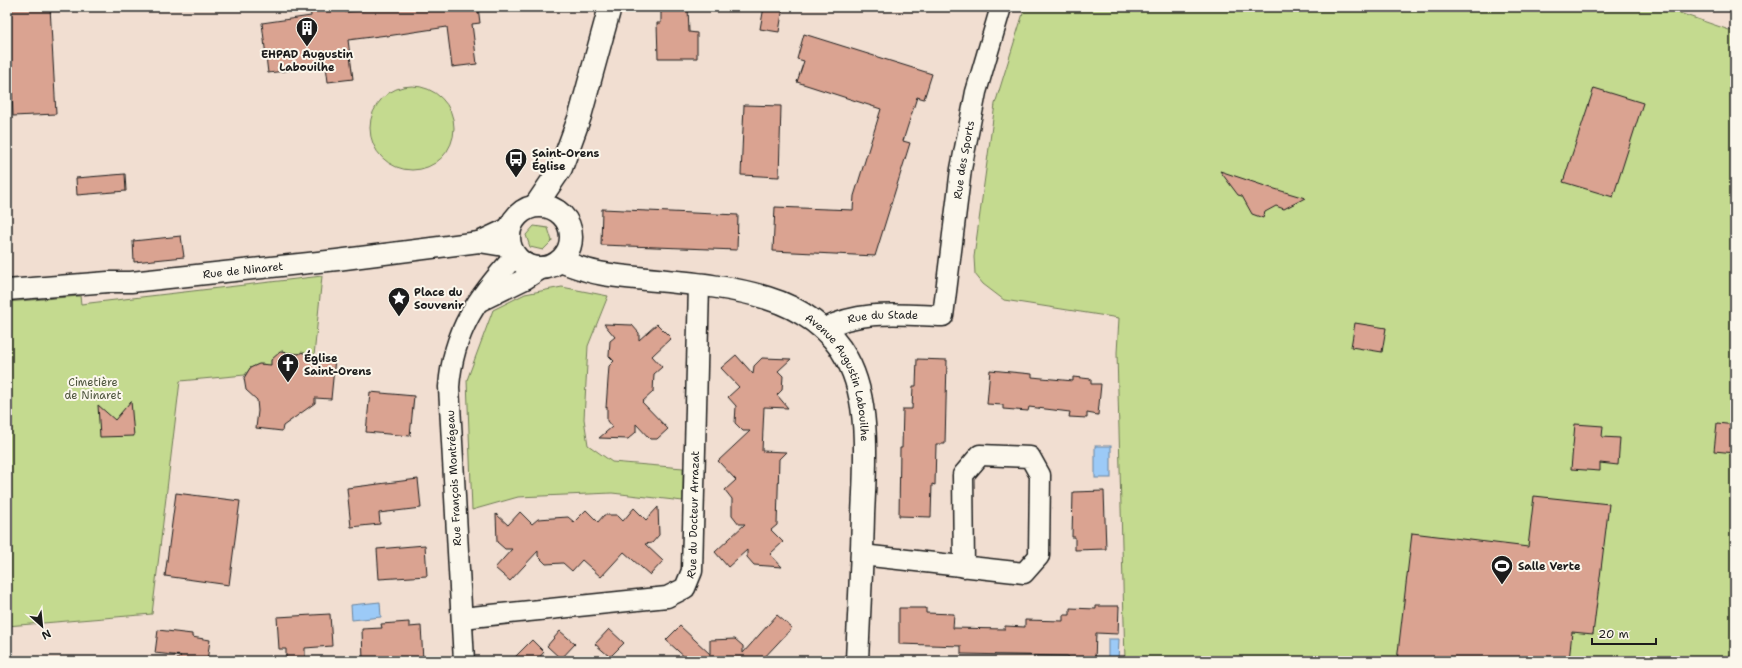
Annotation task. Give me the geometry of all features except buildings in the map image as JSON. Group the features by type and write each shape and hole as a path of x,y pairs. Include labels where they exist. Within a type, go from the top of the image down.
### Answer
{"street":[{"path":"536,205 561,168 580,116 610,7"},
{"name":"Rue des Sports","path":"943,316 948,264 965,148 976,92 1001,7"},
{"path":"478,302 525,279 551,264 567,252 571,242 570,230 566,219 561,168"},
{"path":"551,264 532,267 523,263 511,244 513,220 518,214 536,205 548,206 558,211 566,219"},
{"name":"Rue de Ninaret","path":"7,290 108,282 132,282 337,260 479,242 511,244"},
{"path":"571,242 594,272"},
{"name":"Rue François Montrégeau","path":"464,661 449,387 450,366 457,342 465,323 495,278 511,244"},
{"name":"Avenue Augustin Labouilhe","path":"551,264 603,274 699,285 768,298 807,316 824,329 837,343 848,359 855,376 860,395 864,429 865,464 857,661"},
{"name":"Rue du Docteur Arrazat","path":"462,618 668,597 685,588 692,571 699,285"},
{"name":"Rue du Stade","path":"824,329 838,321 855,317 874,315 943,316"},
{"path":"862,554 964,567 1024,573 1039,556 1040,475 1030,457 980,455 962,475 964,567"}],"green space":[{"path":"1025,7 1662,7 1735,32 1735,661 1125,661 1117,353 1119,318 1004,300 983,284 975,274 974,257 995,104"},
{"path":"412,86 428,89 442,98 451,112 454,128 451,144 442,158 428,167 412,170 396,167 382,158 373,144 370,128 373,112 382,98 396,89"},
{"path":"534,226 548,228 552,241 543,250 530,247 526,235"},
{"name":"Cimetière de Ninaret","path":"322,276 314,356 302,352 299,354 284,353 282,350 283,354 274,365 264,366 264,364 261,364 251,368 245,375 180,381 152,614 7,626 7,302 80,296 81,304"},
{"path":"562,287 608,296 588,346 584,419 588,445 612,462 683,468 683,501 612,493 518,497 472,510 467,380 493,310 525,294"}],"water":[{"path":"1095,446 1111,446 1111,478 1095,478"},
{"path":"380,602 381,617 352,620 351,605"},
{"path":"1108,639 1119,639 1118,661 1108,661"}],"place":[{"name":"EHPAD Augustin Labouilhe","path":"307,48"},
{"name":"Saint-Orens Église","path":"516,178"},
{"name":"Place du Souvenir","path":"399,318"},
{"name":"Église Saint-Orens","path":"288,384"},
{"name":"Salle Verte","path":"1502,586"}]}
